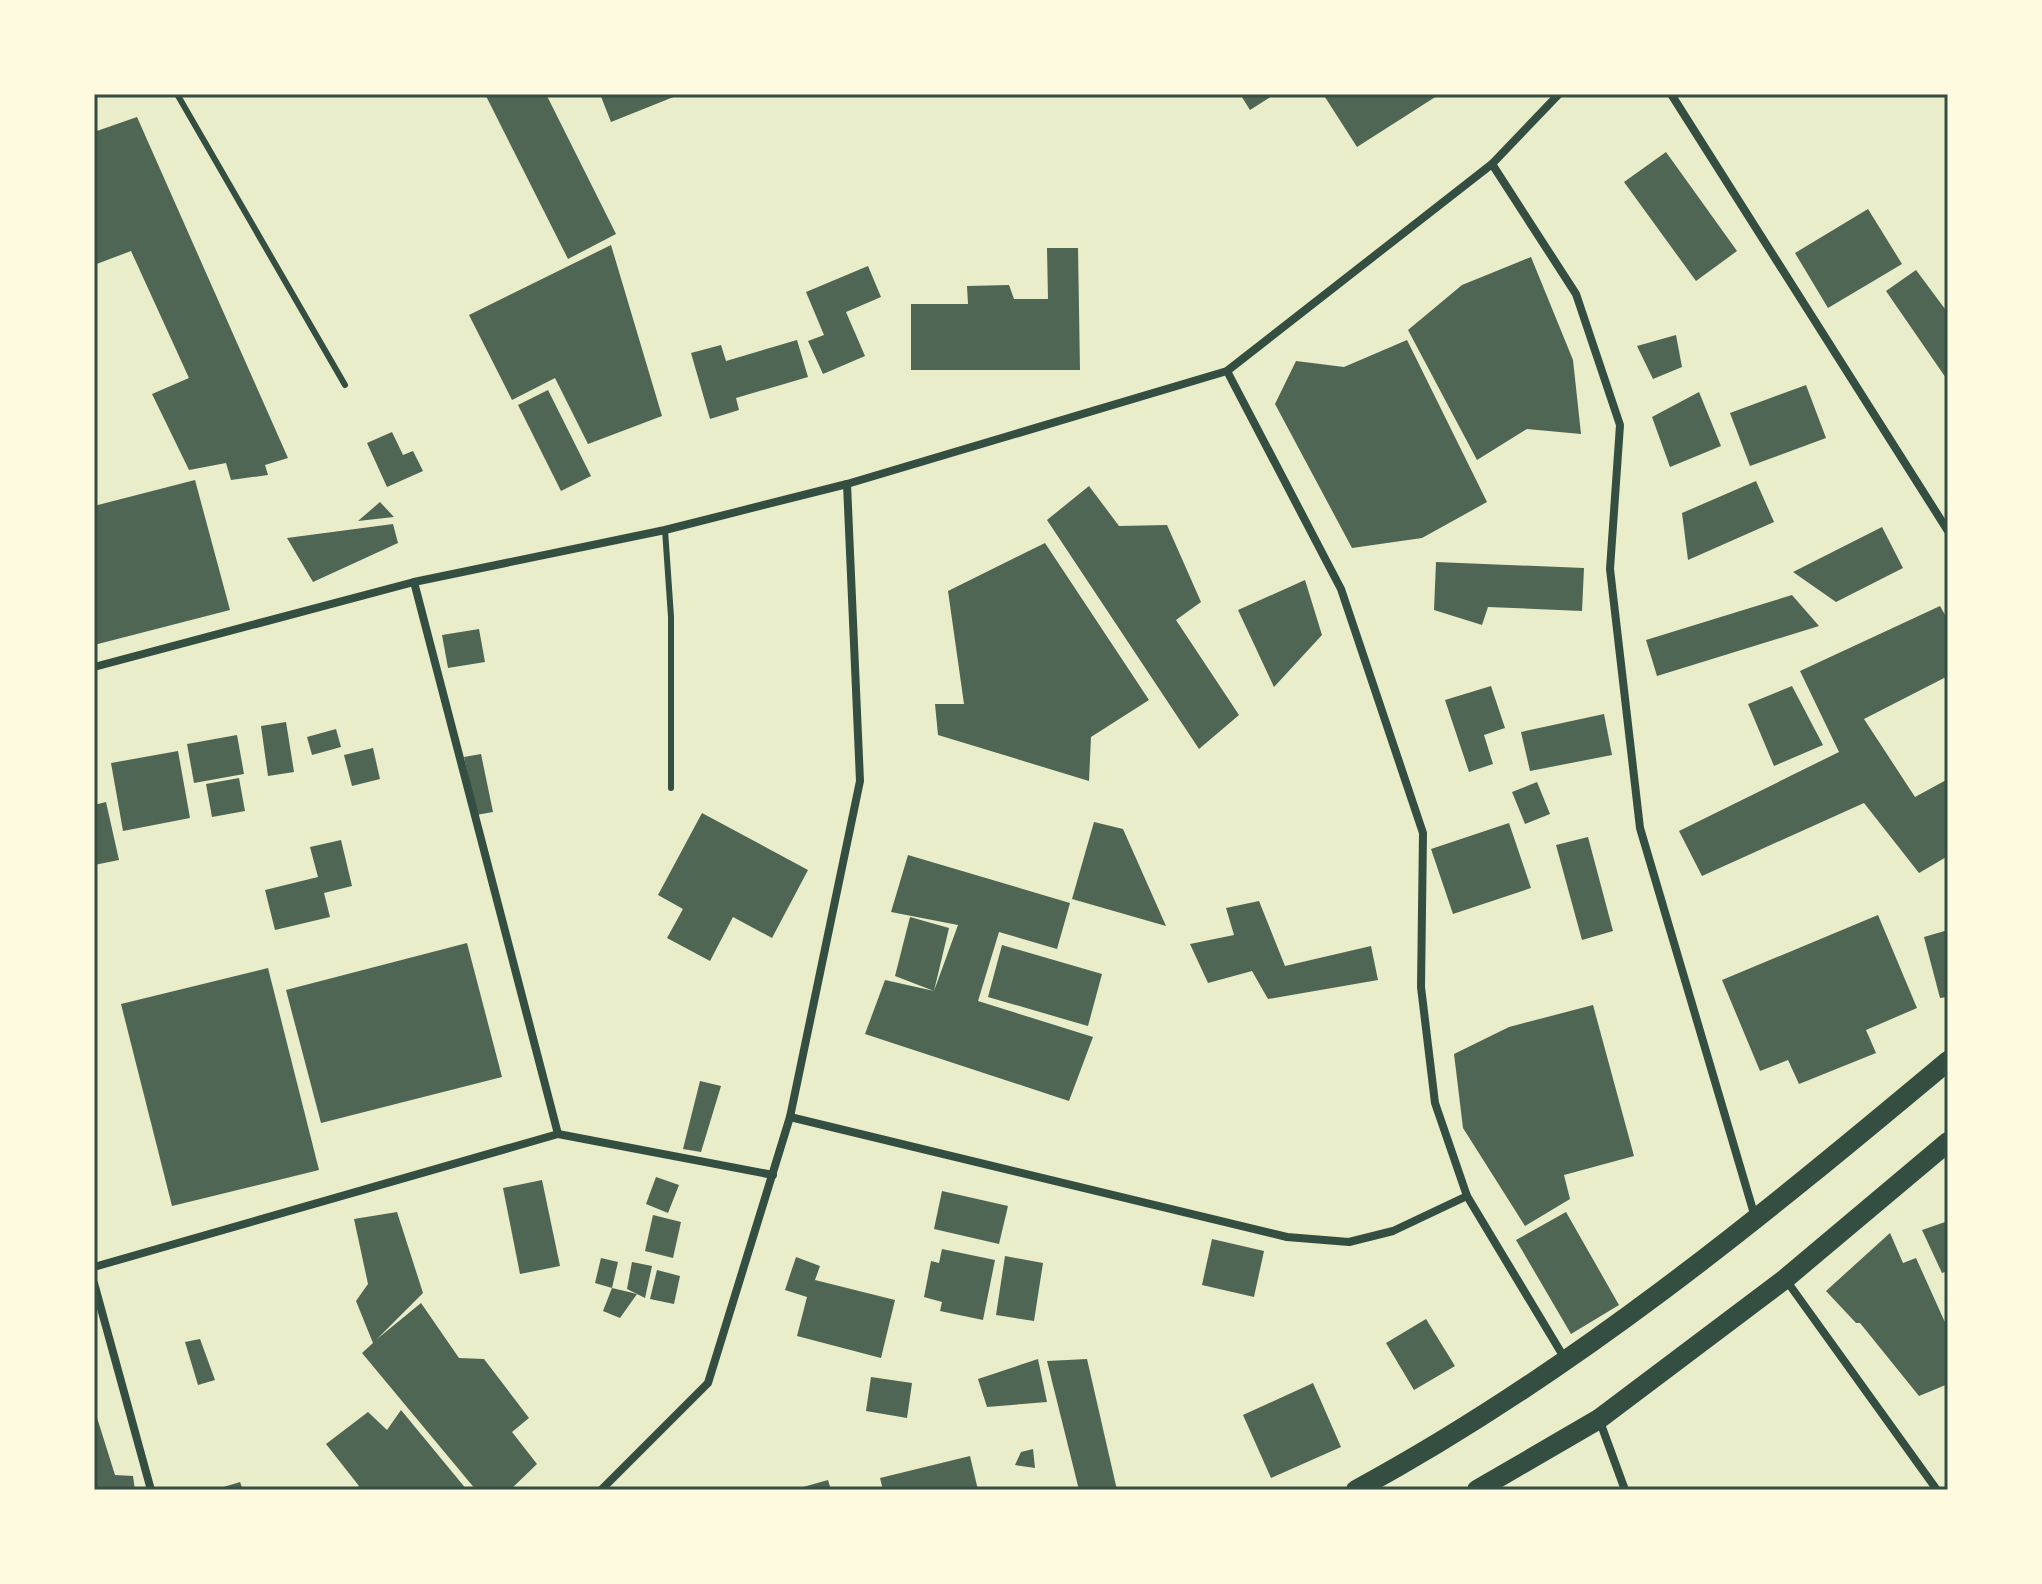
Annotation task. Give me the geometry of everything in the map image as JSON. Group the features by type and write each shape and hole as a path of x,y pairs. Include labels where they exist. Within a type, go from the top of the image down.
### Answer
{"main road":[{"path":"1356,1490 1424,1453 1568,1363 1756,1221 1948,1061"},
{"path":"1477,1490 1599,1419 1785,1279 1948,1142"}],"street":[{"path":"94,667 414,582 665,530 847,484 1227,371 1492,164 1559,94"},
{"path":"1671,94 1948,531"},
{"path":"1492,164 1576,294 1620,425 1610,569 1640,828 1756,1221"},
{"path":"1227,371 1341,589 1423,833 1421,987 1435,1103 1467,1196 1568,1363"},
{"path":"601,1490 708,1383 790,1117 860,781 847,484"},
{"path":"414,582 558,1134"},
{"path":"790,1117 1287,1237 1349,1242 1393,1231 1467,1196"},
{"path":"94,1267 558,1134 773,1175"},
{"path":"1785,1279 1937,1490"},
{"path":"94,1283 151,1490"},
{"path":"1599,1419 1625,1490"}],"lane":[{"path":"177,94 345,385"},
{"path":"665,530 671,617 671,788"}],"building":[{"path":"485,94 546,94 616,234 568,259"},
{"path":"600,94 681,94 611,122"},
{"path":"1240,94 1275,94 1250,110"},
{"path":"1323,94 1440,94 1357,147"},
{"path":"137,117 288,458 265,465 268,475 231,480 226,463 189,470 152,394 189,378 131,251 94,265 94,132"},
{"path":"1666,152 1737,251 1696,281 1624,182"},
{"path":"1868,209 1902,264 1828,308 1795,253"},
{"path":"611,245 662,416 588,444 555,378 512,400 469,315"},
{"path":"1047,248 1078,248 1080,370 911,370 911,304 968,304 967,286 1009,285 1014,299 1048,299"},
{"path":"1531,257 1573,360 1581,434 1527,429 1477,460 1408,330 1462,285"},
{"path":"868,266 881,297 846,312 865,356 823,374 808,341 824,335 806,292"},
{"path":"1916,270 1948,313 1948,381 1886,291"},
{"path":"1676,335 1682,367 1653,379 1637,346"},
{"path":"797,340 808,377 736,398 739,410 710,419 691,353 721,345 726,361"},
{"path":"1407,340 1487,502 1422,538 1352,548 1275,404 1296,361 1344,367"},
{"path":"1806,385 1826,438 1750,466 1730,413"},
{"path":"548,390 591,476 561,491 518,405"},
{"path":"1699,392 1721,446 1670,467 1652,417"},
{"path":"392,432 403,455 413,451 423,471 387,487 367,443"},
{"path":"195,480 230,610 94,645 94,506"},
{"path":"1756,481 1774,522 1688,560 1682,513"},
{"path":"1089,486 1119,526 1167,525 1201,602 1176,620 1239,715 1199,749 1047,520"},
{"path":"380,502 394,517 358,521"},
{"path":"393,524 398,543 313,582 287,538"},
{"path":"1882,527 1903,568 1836,602 1793,572"},
{"path":"1045,543 1149,700 1091,737 1089,781 938,735 935,704 964,704 948,591"},
{"path":"1436,562 1584,568 1582,611 1488,607 1482,625 1434,610"},
{"path":"1305,580 1322,635 1274,687 1238,610"},
{"path":"1792,595 1819,626 1657,676 1646,640"},
{"path":"1940,606 1948,620 1948,676 1864,719 1915,797 1948,779 1948,856 1919,873 1864,803 1702,876 1679,831 1839,752 1800,671"},
{"path":"479,629 485,662 448,668 442,635"},
{"path":"1491,686 1505,728 1484,735 1493,764 1469,772 1445,700"},
{"path":"1792,686 1823,745 1774,766 1748,704"},
{"path":"1604,714 1612,755 1530,771 1521,732"},
{"path":"286,722 294,772 268,776 261,726"},
{"path":"336,729 341,747 312,755 307,737"},
{"path":"237,735 244,774 194,783 187,744"},
{"path":"373,748 380,779 352,786 344,755"},
{"path":"178,751 190,818 123,831 111,763"},
{"path":"481,754 493,812 476,815 464,757"},
{"path":"239,778 245,811 212,817 206,784"},
{"path":"1537,782 1550,814 1525,824 1512,792"},
{"path":"106,802 119,860 94,865 94,805"},
{"path":"702,813 808,870 772,938 733,917 710,961 667,938 683,909 658,895"},
{"path":"1094,822 1123,829 1166,926 1072,899"},
{"path":"1509,823 1531,888 1453,914 1431,849"},
{"path":"1588,837 1613,931 1582,940 1556,845"},
{"path":"341,840 352,886 324,893 330,917 275,930 265,890 318,877 310,847"},
{"path":"908,855 1070,903 1057,949 999,932 978,1001 1093,1037 1069,1101 865,1034 885,980 934,991 958,925 891,912"},
{"path":"1259,901 1285,966 1371,946 1378,980 1268,999 1252,971 1208,983 1190,944 1234,935 1226,908"},
{"path":"1878,915 1917,1008 1866,1030 1876,1053 1799,1084 1788,1060 1760,1071 1722,980"},
{"path":"910,917 949,928 934,991 895,976"},
{"path":"1948,930 1948,997 1940,998 1924,937"},
{"path":"467,943 502,1077 321,1123 286,990"},
{"path":"1002,945 1102,974 1088,1026 988,997"},
{"path":"268,968 319,1170 172,1206 121,1004"},
{"path":"1593,1005 1634,1156 1564,1175 1570,1199 1525,1226 1463,1128 1454,1054 1509,1027"},
{"path":"700,1081 721,1086 701,1152 683,1149"},
{"path":"656,1177 679,1185 668,1213 646,1204"},
{"path":"542,1180 560,1266 520,1274 503,1188"},
{"path":"942,1191 1008,1206 999,1244 934,1229"},
{"path":"397,1212 423,1293 377,1339 421,1303 459,1358 484,1359 529,1418 512,1432 537,1464 510,1490 476,1490 362,1353 373,1343 356,1301 368,1284 354,1219"},
{"path":"1566,1212 1619,1305 1571,1334 1516,1240"},
{"path":"653,1215 681,1222 673,1258 645,1251"},
{"path":"1948,1221 1948,1271 1942,1273 1922,1230"},
{"path":"1890,1233 1903,1263 1916,1258 1948,1329 1948,1384 1919,1396 1860,1323 1856,1323 1826,1291"},
{"path":"1212,1239 1264,1251 1254,1297 1202,1285"},
{"path":"942,1249 995,1260 983,1320 940,1311 942,1302 924,1297 931,1261 939,1263"},
{"path":"1005,1256 1043,1263 1034,1321 996,1315"},
{"path":"796,1257 820,1266 815,1280 895,1300 881,1358 797,1336 807,1297 785,1290"},
{"path":"601,1258 618,1262 612,1288 595,1283"},
{"path":"632,1262 652,1266 645,1298 627,1289"},
{"path":"657,1270 680,1276 674,1304 650,1299"},
{"path":"612,1288 637,1294 620,1318 603,1311"},
{"path":"1426,1319 1455,1366 1414,1390 1386,1343"},
{"path":"200,1339 215,1380 198,1385 185,1342"},
{"path":"1038,1359 1047,1402 987,1407 978,1379"},
{"path":"1087,1359 1117,1490 1079,1490 1047,1361"},
{"path":"871,1377 912,1383 907,1418 866,1411"},
{"path":"1313,1383 1341,1447 1271,1478 1243,1415"},
{"path":"94,1408 115,1475 133,1476 135,1490 94,1490"},
{"path":"401,1410 467,1490 353,1490 359,1486 326,1444 368,1412 387,1430"},
{"path":"1033,1449 1035,1468 1015,1465 1021,1452"},
{"path":"970,1456 978,1490 883,1490 880,1478"},
{"path":"828,1480 831,1490 796,1490 796,1489"},
{"path":"240,1482 243,1490 217,1490 217,1489"}]}
